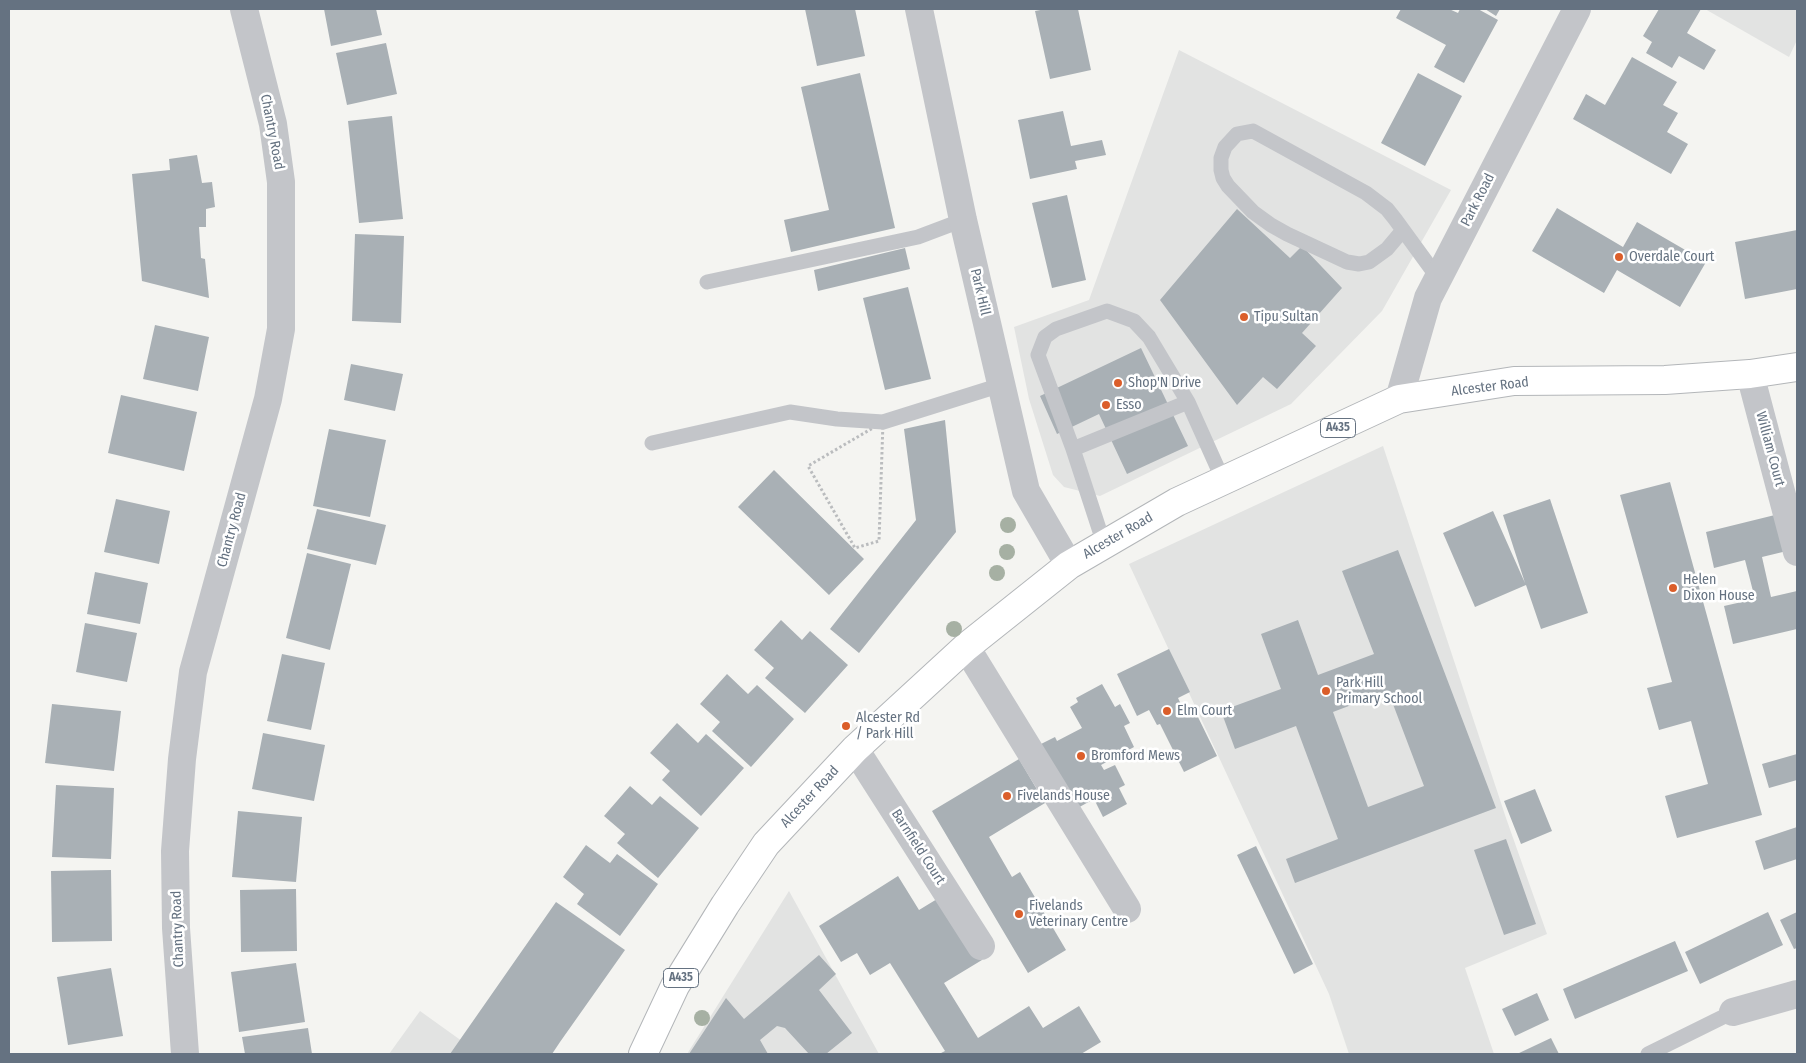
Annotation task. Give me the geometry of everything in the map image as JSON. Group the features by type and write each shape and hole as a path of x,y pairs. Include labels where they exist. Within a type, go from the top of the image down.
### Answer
{"highway":[{"name":"Alcester Road","path":"643,1054 675,986 725,905 766,844 855,749 966,647 1069,565 1104,544 1177,502 1399,400 1514,381 1657,380 1750,374 1797,367"}],"street":[{"name":"Chantry Road","path":"185,1054 176,928 175,851 182,759 193,672 268,399 280,329 282,182 272,124 244,9"},
{"name":"Park Hill","path":"919,9 963,220 1026,491 1069,565"},
{"name":"Park Road","path":"1399,400 1428,298 1577,9"},
{"name":"William Court","path":"1750,374 1797,552"},
{"path":"966,647 1127,909"},
{"name":"Barnfield Court","path":"855,749 981,946"},
{"path":"1733,1012 1797,994"}],"lane":[{"path":"1403,230 1387,249 1369,262 1359,264 1347,262 1287,234 1253,212 1228,186 1223,178 1221,158 1225,147 1237,134 1253,131 1379,202 1387,209 1403,230 1438,278"},
{"path":"707,282 918,237 963,220"},
{"path":"1104,544 1073,449 1038,355 1045,337 1056,329 1108,311 1134,321 1149,337 1188,402 1223,480"},
{"path":"652,443 790,412 837,419 882,422 1002,385"},
{"path":"1073,449 1188,402"},
{"path":"1648,1054 1733,1012"}],"path":[{"path":"882,422 879,542 855,548 808,466 882,422"}],"shaded area":[{"path":"1705,9 1797,9 1797,40 1789,57"},
{"path":"1179,50 1451,190 1382,311 1291,404 1100,496 1064,487 1053,475 1029,399 1014,327 1089,300"},
{"name":"Park Hill Primary School","path":"1383,446 1506,818 1547,934 1465,968 1494,1054 1349,1054 1329,994 1129,564"},
{"path":"789,891 879,1054 687,1054"},
{"path":"420,1011 480,1054 389,1054"}],"building":[{"path":"324,9 376,9 382,35 331,46"},
{"path":"805,9 855,9 865,56 817,66"},
{"path":"1078,9 1091,70 1050,79 1035,11"},
{"path":"1401,9 1449,9 1458,13 1460,9 1478,9 1498,20 1464,83 1434,67 1446,45 1396,18"},
{"path":"1485,9 1500,9 1496,16"},
{"path":"1659,9 1701,9 1687,33 1716,50 1704,70 1679,56 1672,68 1646,53 1652,42 1643,36"},
{"path":"386,43 397,94 347,105 336,53"},
{"path":"1632,57 1677,82 1663,105 1678,113 1667,132 1688,144 1671,174 1573,119 1586,94 1605,105"},
{"path":"860,73 895,228 791,252 784,220 829,210 801,87"},
{"path":"1418,73 1462,96 1425,166 1381,143"},
{"path":"1063,111 1071,146 1102,140 1106,155 1075,161 1077,169 1030,179 1018,120"},
{"path":"392,116 403,219 359,223 348,121"},
{"path":"197,155 202,183 212,182 215,207 206,209 206,227 199,227 201,258 205,259 209,298 142,281 132,174 170,170 169,159"},
{"path":"1067,195 1086,280 1052,288 1032,203"},
{"name":"Overdale Court","path":"1557,208 1623,247 1637,222 1706,262 1680,307 1617,270 1604,293 1532,251"},
{"name":"Tipu Sultan","path":"1237,209 1290,258 1302,246 1342,288 1302,333 1316,346 1277,389 1263,377 1237,405 1160,300"},
{"path":"1797,230 1797,289 1745,299 1735,242"},
{"path":"355,234 404,236 401,323 352,321"},
{"path":"905,248 910,269 818,291 814,270"},
{"path":"908,287 931,379 885,390 863,298"},
{"path":"155,325 209,337 198,391 143,379"},
{"name":"Esso","path":"1141,348 1188,446 1127,474 1099,414 1057,434 1040,396"},
{"path":"351,364 403,374 395,411 344,400"},
{"path":"121,395 197,412 184,471 108,453"},
{"path":"945,420 956,532 859,653 830,629 916,520 904,429"},
{"path":"329,429 386,440 370,517 313,506"},
{"path":"774,470 864,559 829,595 738,507"},
{"name":"Helen Dixon House","path":"1670,482 1762,815 1677,838 1665,796 1708,784 1691,721 1659,730 1647,688 1672,682 1620,495"},
{"path":"116,499 170,511 159,564 104,552"},
{"path":"1550,499 1588,613 1541,629 1526,585 1475,607 1443,533 1493,511 1525,583 1503,515"},
{"path":"317,509 386,525 376,565 307,549"},
{"path":"1783,513 1791,550 1762,557 1771,597 1797,591 1797,629 1733,644 1724,606 1755,599 1745,560 1714,568 1706,532"},
{"path":"1398,550 1496,808 1295,883 1286,859 1338,839 1296,726 1235,749 1221,711 1281,689 1261,634 1298,620 1318,675 1374,654 1342,571","holes":["1388,691 1424,786 1368,807 1333,712"]},
{"path":"307,553 351,564 330,650 286,638"},
{"path":"95,572 148,583 140,624 87,614"},
{"path":"781,620 802,640 810,631 848,665 805,713 765,678 774,668 754,650"},
{"path":"85,623 137,633 127,682 76,672"},
{"name":"Elm Court","path":"1169,649 1190,692 1178,698 1187,717 1196,713 1217,756 1184,772 1160,724 1157,725 1149,710 1137,716 1117,674"},
{"path":"282,654 325,663 311,730 267,721"},
{"path":"727,674 748,694 757,685 794,719 751,767 712,731 720,722 700,704"},
{"name":"Bromford Mews","path":"1102,684 1115,707 1120,704 1130,723 1124,726 1134,747 1101,765 1104,770 1115,765 1125,785 1119,788 1127,804 1103,817 1094,799 1074,810 1039,745 1055,737 1057,741 1082,728 1070,707 1078,702 1076,698"},
{"path":"52,704 121,711 114,771 45,763"},
{"path":"677,723 698,743 706,734 744,768 701,816 662,780 670,771 650,753"},
{"path":"263,733 325,745 314,801 252,789"},
{"path":"1797,754 1797,780 1769,788 1762,764"},
{"name":"Fivelands Veterinary Centre","path":"1019,759 1045,803 989,837 1012,877 1020,872 1066,950 1028,973 932,811"},
{"path":"56,785 114,788 111,859 52,857"},
{"path":"630,786 652,805 660,796 699,828 658,878 617,843 625,834 604,816"},
{"path":"1535,789 1552,831 1521,844 1504,801"},
{"path":"238,811 302,817 296,882 232,877"},
{"path":"1797,827 1797,859 1764,870 1755,841"},
{"path":"1506,839 1536,924 1504,935 1474,850"},
{"path":"586,845 610,863 617,854 658,884 620,936 577,904 584,894 563,877"},
{"path":"1256,846 1313,964 1294,974 1237,855"},
{"path":"111,870 112,941 52,942 51,871"},
{"path":"898,876 919,910 942,896 982,960 944,983 978,1038 1029,1006 1043,1028 1079,1006 1101,1042 1081,1054 939,1054 945,1051 890,963 870,975 857,953 841,962 819,926"},
{"path":"296,889 297,951 241,952 240,890"},
{"path":"556,902 625,950 552,1054 450,1054"},
{"path":"1768,912 1783,945 1700,984 1685,952"},
{"path":"1797,912 1797,948 1794,949 1780,920"},
{"path":"1675,941 1688,971 1575,1019 1563,989"},
{"path":"819,955 836,974 819,990 852,1033 826,1054 809,1054 785,1028 777,1026 760,1040 768,1054 689,1054 726,998 744,1019"},
{"path":"296,963 305,1022 239,1032 231,972"},
{"path":"111,968 123,1036 68,1045 57,977"},
{"path":"1537,993 1549,1020 1515,1036 1502,1009"},
{"path":"308,1028 312,1054 245,1054 242,1037"},
{"path":"1551,1038 1559,1054 1517,1054"}],"place":[{"name":"Overdale Court","path":"1619,257"},
{"name":"Tipu Sultan","path":"1244,317"},
{"name":"Shop'N Drive","path":"1118,383"},
{"name":"Esso","path":"1106,405"},
{"name":"Helen Dixon House","path":"1673,588"},
{"name":"Park Hill Primary School","path":"1326,691"},
{"name":"Elm Court","path":"1167,711"},
{"name":"Alcester Rd / Park Hill","path":"846,726"},
{"name":"Bromford Mews","path":"1081,756"},
{"name":"Fivelands House","path":"1007,796"},
{"name":"Fivelands Veterinary Centre","path":"1019,914"}]}
